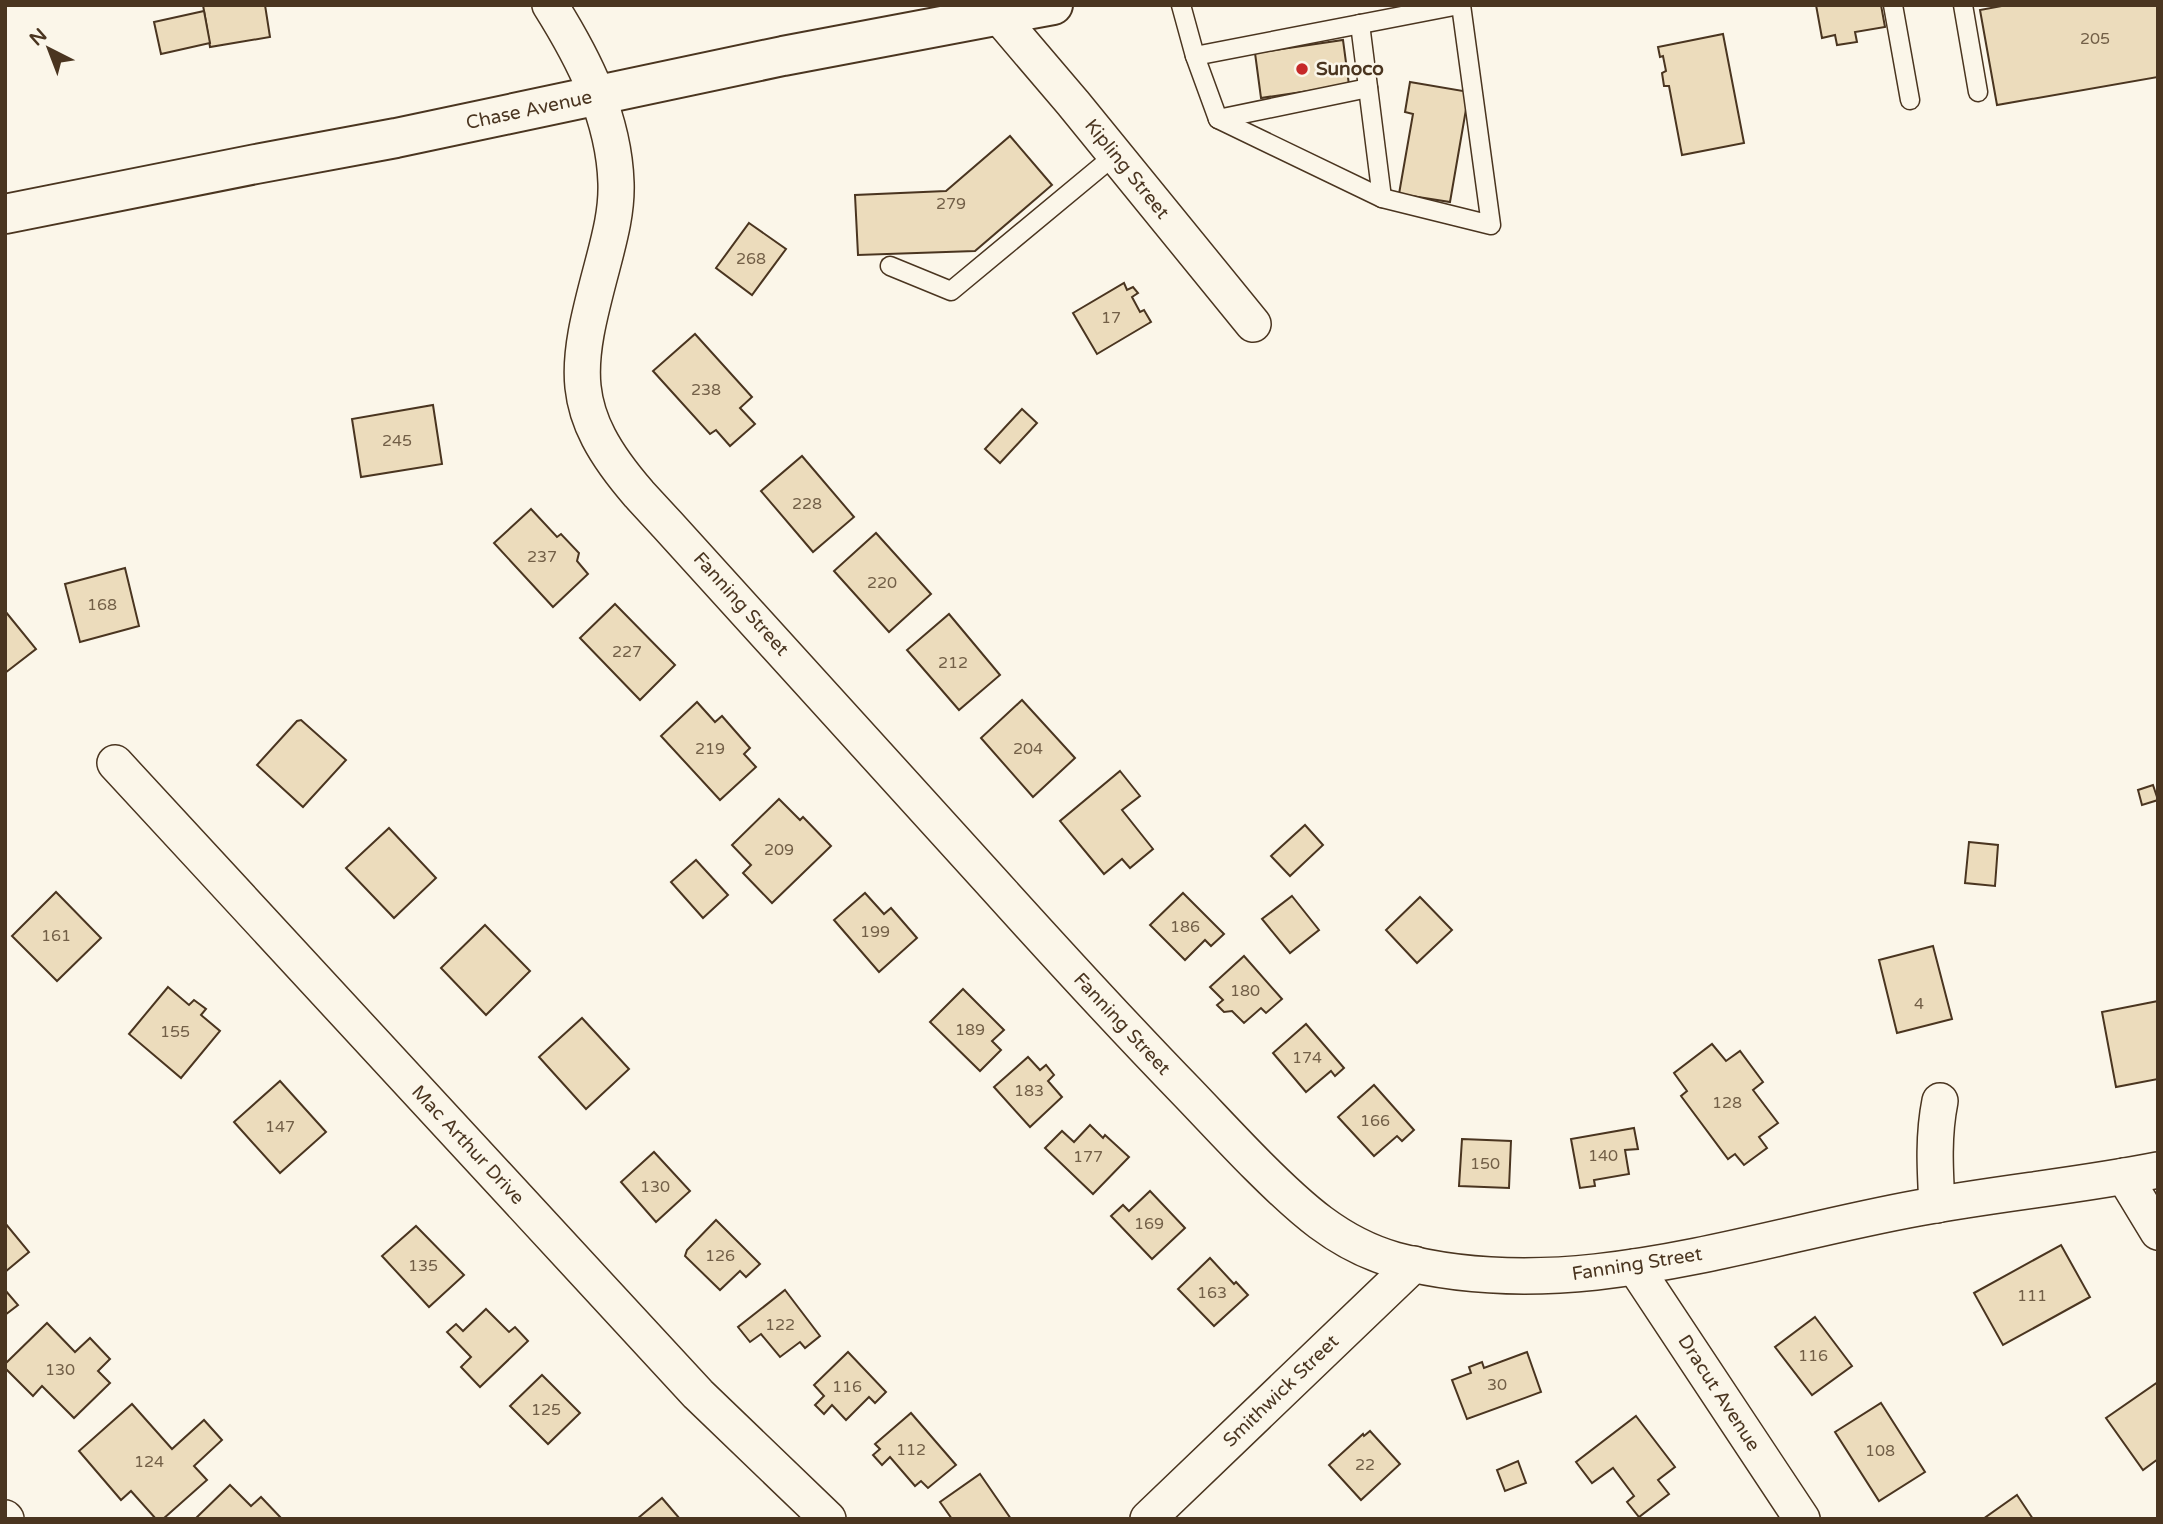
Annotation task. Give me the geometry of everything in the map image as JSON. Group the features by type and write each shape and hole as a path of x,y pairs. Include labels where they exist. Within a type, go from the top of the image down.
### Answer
{"main road":[{"name":"Chase Avenue","path":"5,214 408,136 783,56 1053,5"}],"street":[{"name":"Fanning Street","path":"550,5 571,39 597,95 614,152 615,203 586,326 582,372 583,394 589,417 609,457 639,494 1058,956 1287,1195 1320,1224 1346,1241 1374,1253 1414,1264 1538,1277 1635,1266 1937,1205 2158,1170"},
{"name":"Kipling Street","path":"998,15 1253,324"},
{"name":"Mac Arthur Drive","path":"115,763 698,1394 828,1519"},
{"path":"1937,1205 1934,1142 1940,1101"},
{"path":"2124,1176 2158,1232"},
{"name":"Smithwick Street","path":"1148,1519 1414,1264"},
{"name":"Dracut Avenue","path":"1635,1266 1802,1519"}],"lane":[{"path":"1181,5 1195,56 1219,119 1382,198 1491,225 1460,5 1360,24 1285,44 1195,56"},
{"path":"1893,5 1910,100"},
{"path":"1964,5 1978,92"},
{"path":"1360,24 1382,198"},
{"path":"1219,119 1292,98 1368,88"},
{"path":"890,266 951,291 1115,155"}],"building":[{"path":"203,5 265,5 270,37 210,47"},
{"path":"1816,5 1881,5 1885,27 1855,32 1857,42 1837,45 1835,35 1822,38"},
{"path":"2007,5 2158,5 2158,77 1997,105 1980,10"},
{"path":"204,11 210,43 161,54 154,22"},
{"path":"1723,34 1744,143 1682,155 1669,86 1664,86 1662,73 1666,71 1663,56 1660,57 1658,47"},
{"name":"Sunoco","path":"1343,40 1349,85 1261,98 1255,53"},
{"path":"1410,82 1469,92 1450,202 1399,194 1413,114 1405,112"},
{"path":"1010,136 1052,185 975,251 858,255 855,195 946,191"},
{"path":"749,223 786,249 752,295 716,268"},
{"path":"1124,283 1127,290 1133,287 1138,293 1132,297 1140,312 1144,310 1151,322 1097,354 1073,313"},
{"path":"695,334 752,397 740,408 755,424 730,446 716,430 710,434 653,371"},
{"path":"433,405 442,464 361,477 352,419"},
{"path":"1022,409 1037,423 1000,463 985,449"},
{"path":"802,456 854,517 813,552 761,491"},
{"path":"531,509 557,537 561,534 579,553 577,561 588,574 553,607 494,543"},
{"path":"876,533 931,594 889,632 834,571"},
{"path":"125,568 139,626 80,642 65,584"},
{"path":"615,604 675,665 640,700 580,638"},
{"path":"5,611 36,649 5,673"},
{"path":"949,614 1000,675 959,710 907,650"},
{"path":"1022,700 1075,758 1033,797 981,738"},
{"path":"697,702 715,722 722,716 750,748 744,754 756,767 720,800 661,736"},
{"path":"301,720 346,760 303,807 257,765 297,721"},
{"path":"1120,771 1140,796 1122,810 1153,849 1130,868 1122,859 1104,874 1060,821"},
{"path":"2153,785 2158,800 2142,805 2138,790"},
{"path":"779,799 800,820 803,817 831,846 772,903 743,873 751,865 732,845"},
{"path":"1305,825 1323,845 1290,876 1271,856"},
{"path":"389,828 436,878 394,918 346,868"},
{"path":"1969,842 1998,845 1995,886 1965,883"},
{"path":"696,860 728,895 703,918 671,882"},
{"path":"56,892 101,938 57,981 12,936"},
{"path":"865,893 884,914 891,908 917,938 879,972 834,920"},
{"path":"1183,893 1224,934 1211,946 1205,940 1185,960 1150,925"},
{"path":"1292,896 1319,930 1290,953 1262,919"},
{"path":"1420,897 1452,930 1417,963 1386,930"},
{"path":"485,925 530,971 486,1015 441,968"},
{"path":"1933,946 1952,1019 1897,1033 1879,960"},
{"path":"1244,956 1282,999 1266,1013 1261,1008 1244,1023 1232,1011 1224,1012 1217,1005 1223,1000 1210,987"},
{"path":"168,987 189,1005 194,1000 206,1009 201,1015 220,1031 181,1078 129,1034"},
{"path":"963,989 1004,1030 992,1041 1001,1050 980,1071 930,1022"},
{"path":"2158,1001 2158,1079 2116,1087 2102,1012"},
{"path":"582,1018 629,1069 586,1109 539,1057"},
{"path":"1306,1024 1344,1068 1335,1076 1331,1071 1306,1092 1273,1053"},
{"path":"1712,1044 1726,1061 1740,1051 1763,1082 1753,1090 1778,1123 1759,1137 1767,1148 1744,1165 1735,1154 1728,1159 1681,1096 1687,1091 1674,1073"},
{"path":"1028,1057 1040,1070 1046,1065 1054,1075 1048,1081 1062,1097 1030,1127 994,1087"},
{"path":"280,1081 326,1132 280,1173 234,1122"},
{"path":"1374,1085 1414,1130 1402,1141 1397,1136 1374,1156 1338,1117"},
{"path":"1090,1125 1129,1157 1093,1194 1045,1148 1062,1131 1074,1142"},
{"path":"1634,1128 1638,1149 1625,1150 1629,1174 1594,1180 1595,1186 1580,1188 1571,1139"},
{"path":"1462,1139 1511,1141 1509,1188 1459,1186"},
{"path":"654,1152 690,1191 656,1222 621,1182"},
{"path":"1150,1191 1185,1228 1152,1259 1111,1216 1123,1205 1129,1211"},
{"path":"716,1220 760,1264 746,1277 740,1271 720,1290 685,1256 687,1250"},
{"path":"5,1223 29,1252 5,1272"},
{"path":"416,1226 464,1275 429,1307 382,1256"},
{"path":"2061,1245 2090,1297 2003,1345 1974,1293"},
{"path":"1210,1258 1248,1295 1214,1326 1178,1289"},
{"path":"5,1290 18,1305 5,1315"},
{"path":"785,1290 820,1336 805,1348 800,1342 780,1357 761,1334 750,1342 738,1327"},
{"path":"486,1309 509,1332 515,1327 528,1341 480,1387 461,1367 471,1357 447,1332 456,1324 463,1331"},
{"path":"1815,1317 1852,1366 1812,1395 1775,1347"},
{"path":"47,1323 75,1352 90,1338 110,1359 98,1371 110,1383 74,1418 42,1386 33,1396 5,1368 5,1364"},
{"path":"848,1352 886,1392 875,1403 869,1397 846,1420 832,1405 824,1414 815,1405 824,1396 814,1385"},
{"path":"1527,1352 1541,1392 1467,1419 1452,1380 1471,1373 1469,1367 1482,1362 1484,1368"},
{"path":"542,1375 580,1413 548,1444 510,1406"},
{"path":"2158,1382 2158,1459 2143,1470 2106,1418"},
{"path":"1881,1403 1925,1472 1879,1501 1835,1432"},
{"path":"132,1404 172,1449 204,1420 222,1440 194,1466 207,1480 163,1519 156,1519 131,1491 121,1500 79,1451"},
{"path":"911,1413 956,1465 928,1488 921,1481 915,1486 890,1457 882,1465 873,1455 880,1449 875,1444"},
{"path":"1636,1416 1675,1467 1658,1480 1669,1494 1639,1517 1627,1502 1634,1496 1613,1468 1592,1483 1576,1462"},
{"path":"1370,1431 1400,1464 1361,1500 1329,1465 1363,1434 1364,1436"},
{"path":"1518,1461 1526,1483 1505,1491 1497,1470"},
{"path":"980,1474 1011,1519 952,1519 940,1502"},
{"path":"230,1485 251,1506 261,1497 282,1519 195,1519"},
{"path":"2017,1495 2033,1519 1983,1519"},
{"path":"662,1498 680,1519 637,1519"}],"place":[{"name":"Sunoco","path":"1302,69"}]}
